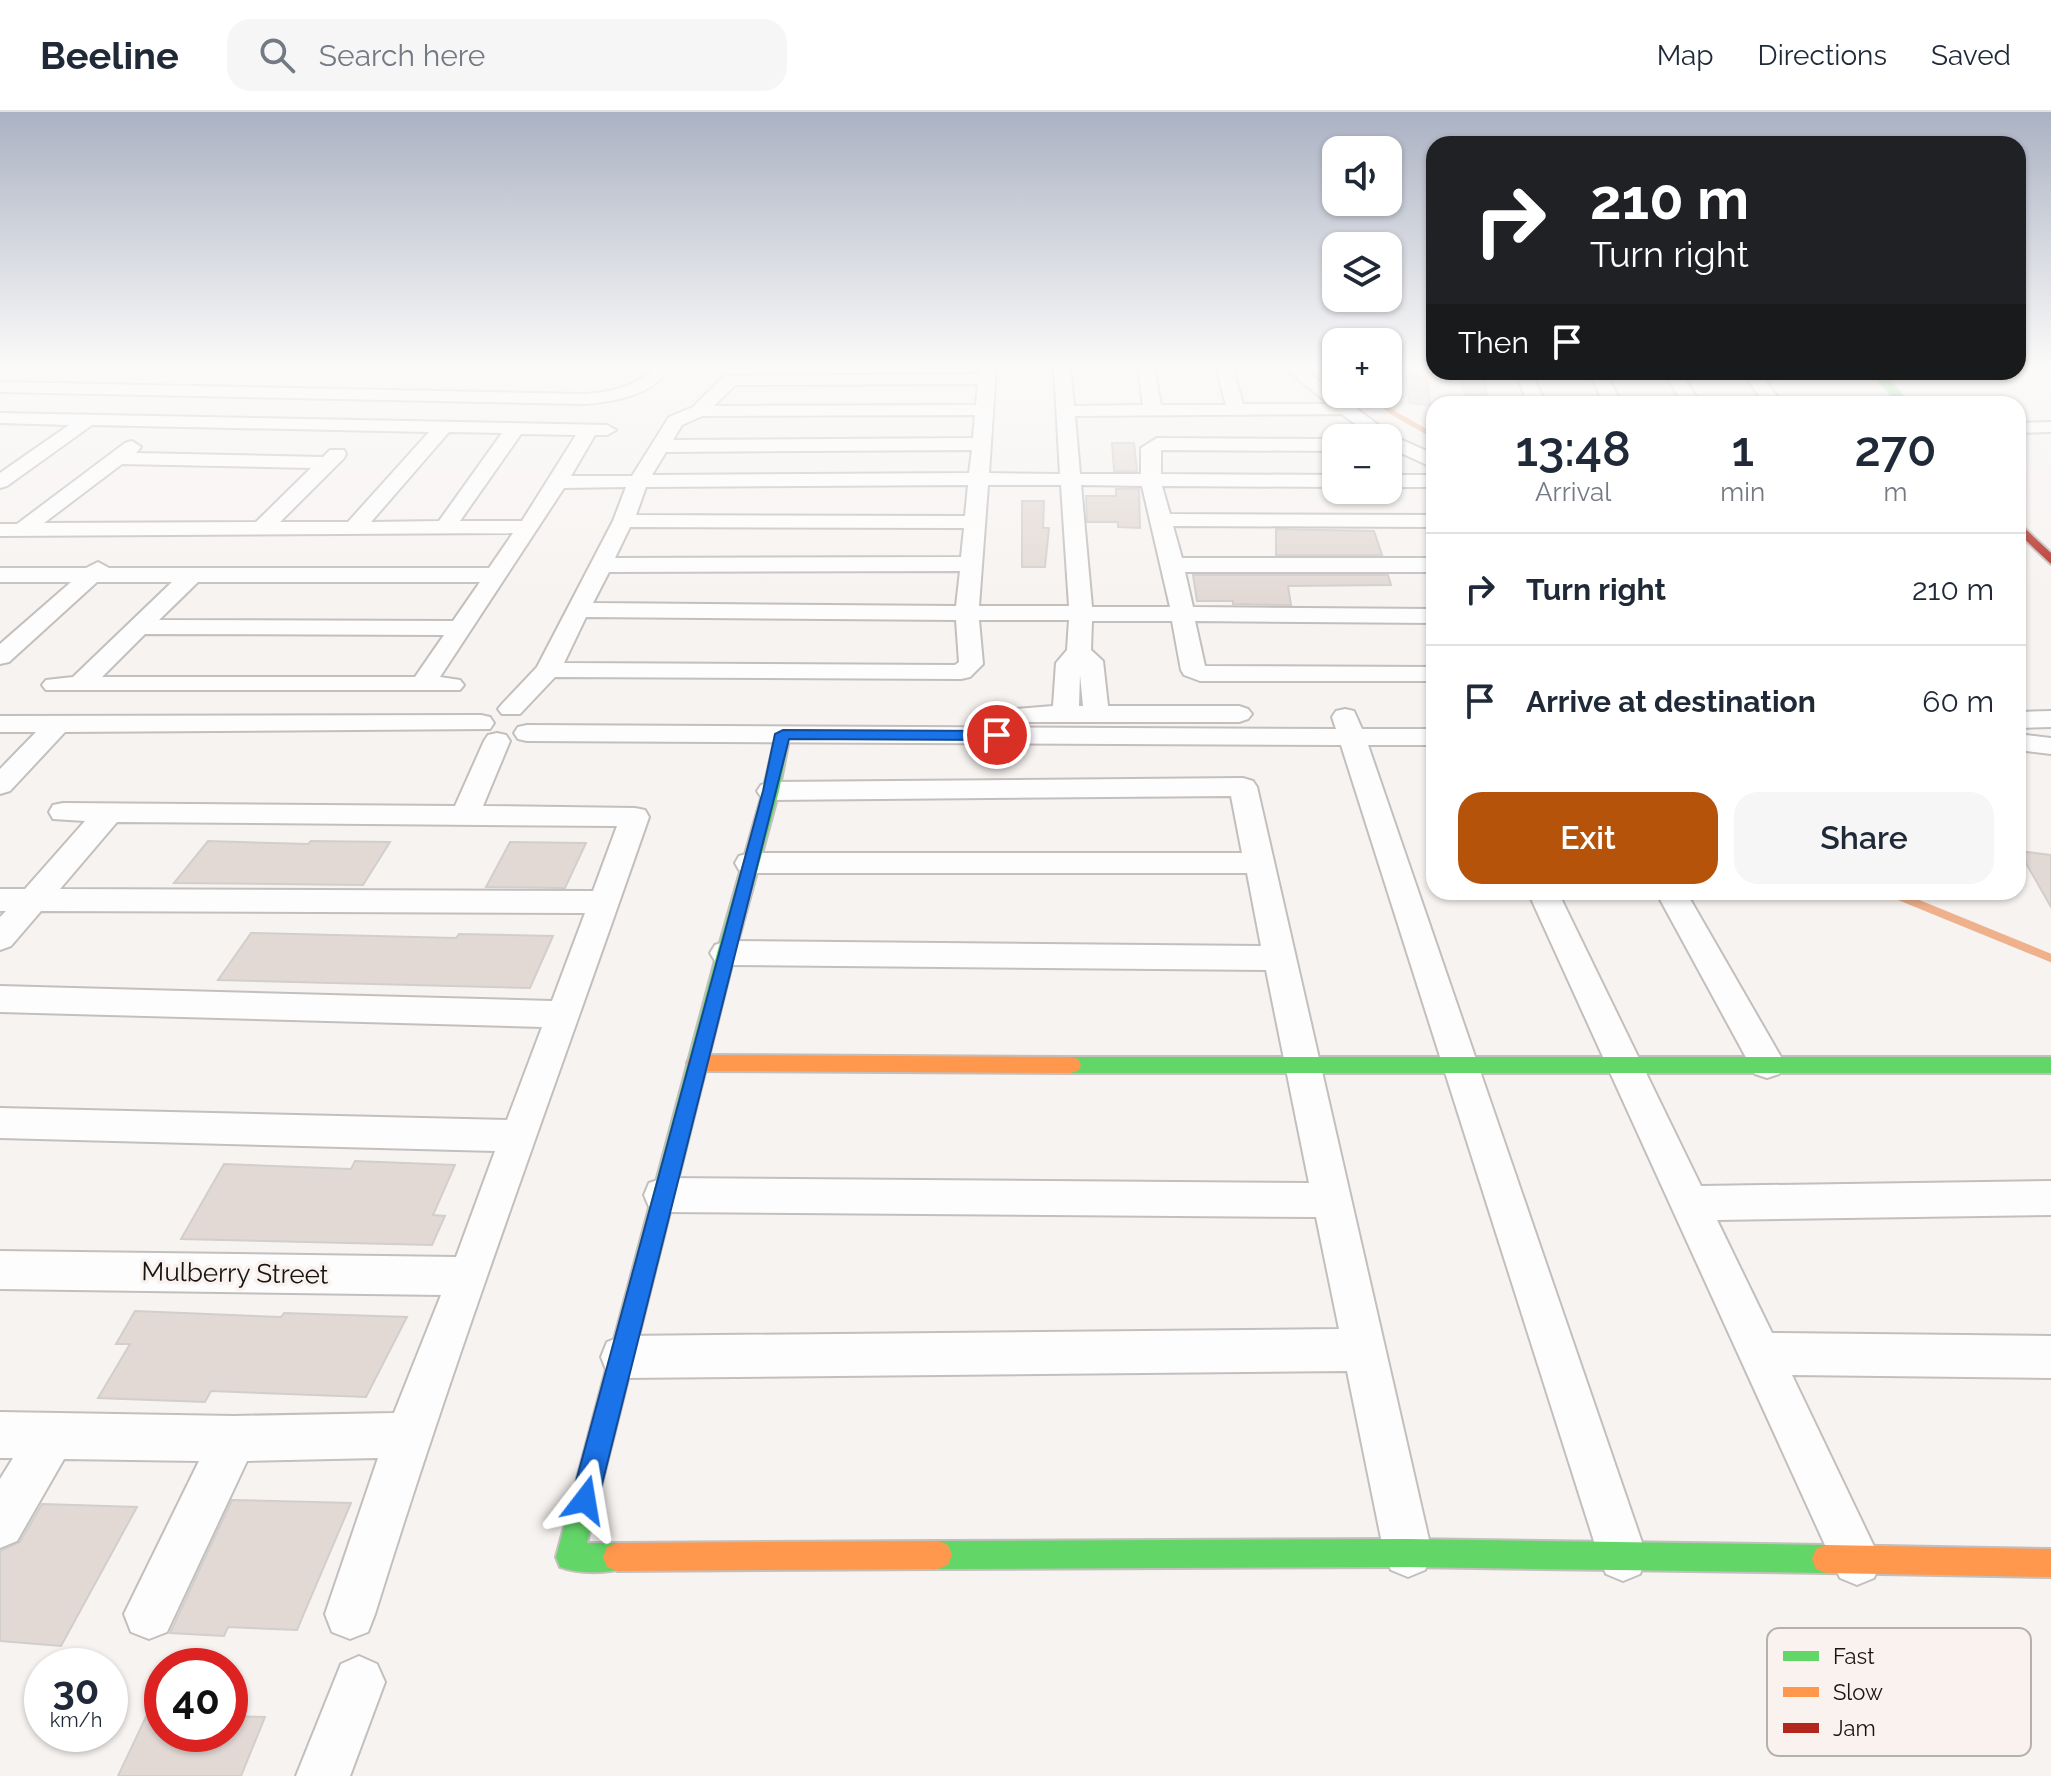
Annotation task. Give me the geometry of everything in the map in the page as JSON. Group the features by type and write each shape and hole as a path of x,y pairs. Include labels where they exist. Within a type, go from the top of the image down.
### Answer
{"street":[{"path":"0,482 53,445"},
{"path":"11,530 135,445"},
{"path":"260,530 346,445"},
{"path":"352,530 428,445"},
{"path":"445,527 504,445"},
{"path":"422,685 494,575 587,445"},
{"path":"511,709 548,670 623,521 638,482 660,446 876,445"},
{"path":"548,670 961,672 971,664 967,615 981,445"},
{"path":"1066,713 1068,663 1079,652 1081,616 1067,445"},
{"path":"1322,445 1152,445 1151,481 1173,565 1193,670 1200,674 1426,674"},
{"path":"1402,447 1426,458"},
{"path":"117,458 327,463"},
{"path":"558,482 979,479 1322,481"},
{"path":"1402,481 1426,481"},
{"path":"1161,520 1426,521"},
{"path":"623,521 975,522"},
{"path":"11,530 527,527"},
{"path":"0,657 143,530"},
{"path":"2026,534 2051,560"},
{"path":"601,565 971,564"},
{"path":"1173,565 1426,565"},
{"path":"0,575 494,575"},
{"path":"190,577 140,627 68,685 451,685"},
{"path":"578,610 1184,617 1426,616"},
{"path":"140,627 459,628"},
{"path":"1079,652 1091,661 1096,712"},
{"path":"465,816 494,714 511,709 534,713 532,728"},
{"path":"0,724 489,732 532,728 1096,712 1348,727 1426,736"},
{"path":"532,728 783,734 1348,727 1426,718"},
{"path":"2026,720 2051,719"},
{"path":"0,785 57,725"},
{"path":"1348,727 1623,1557"},
{"path":"783,734 771,791 697,1063 570,1557 1408,1553 2051,1563"},
{"path":"2026,743 2051,746"},
{"path":"771,791 1243,787 1408,1553"},
{"path":"63,812 635,817 469,1276 408,1435 350,1614"},
{"path":"0,938 108,814"},
{"path":"750,863 1259,863"},
{"path":"0,900 603,902"},
{"path":"1547,900 1857,1561"},
{"path":"1675,900 1767,1064"},
{"path":"726,953 1279,958"},
{"path":"0,999 564,1014"},
{"path":"697,1063 1303,1067 2051,1065"},
{"path":"0,1123 520,1136"},
{"path":"663,1195 1331,1200"},
{"path":"1689,1203 2051,1198"},
{"name":"Mulberry Street","path":"0,1270 469,1276"},
{"path":"622,1357 1363,1350"},
{"path":"1759,1354 2051,1357"},
{"path":"0,1435 234,1439 408,1435"},
{"path":"0,1524 52,1435"},
{"path":"149,1614 234,1439"},
{"path":"323,1776 359,1682"}],"building":[{"path":"1112,445 1134,445 1137,471 1114,471"},
{"path":"1116,489 1139,489 1140,528 1118,527 1118,522 1087,522 1086,496 1116,496"},
{"path":"1022,501 1044,501 1043,528 1049,528 1045,567 1022,567"},
{"path":"1276,529 1374,531 1382,555 1276,555"},
{"path":"1193,575 1388,575 1391,585 1288,586 1291,605 1233,604 1233,601 1197,601"},
{"path":"208,841 308,844 311,841 390,842 363,885 174,883"},
{"path":"510,842 586,843 565,888 486,887"},
{"path":"2026,852 2051,855 2051,907 2026,863"},
{"path":"251,933 456,938 459,934 553,936 530,988 218,980"},
{"path":"355,1161 455,1165 433,1215 445,1216 432,1245 181,1239 224,1164 351,1169"},
{"path":"135,1311 281,1317 284,1313 407,1317 366,1397 211,1391 205,1402 98,1398 130,1344 116,1344"},
{"path":"232,1500 351,1503 297,1630 228,1627 224,1636 170,1633"},
{"path":"42,1504 137,1507 61,1646 0,1641 0,1551 20,1542"},
{"path":"248,1717 265,1717 241,1776 118,1776 144,1721 144,1752 248,1752"}],"waterway":[{"path":"1909,900 2051,958"}],"traffic: fast":[{"path":"617,1557 570,1557 726,953 771,791 783,734"},
{"path":"1071,1065 2051,1065"},
{"path":"938,1555 1408,1553 1826,1559"}],"traffic: slow":[{"path":"697,1063 1071,1065"},
{"path":"617,1557 938,1555"},
{"path":"1826,1559 2051,1563"}],"traffic: jam":[{"path":"2026,534 2051,560"}],"route":[{"path":"585,1500 704,1036 771,791 783,734 997,735"}]}
